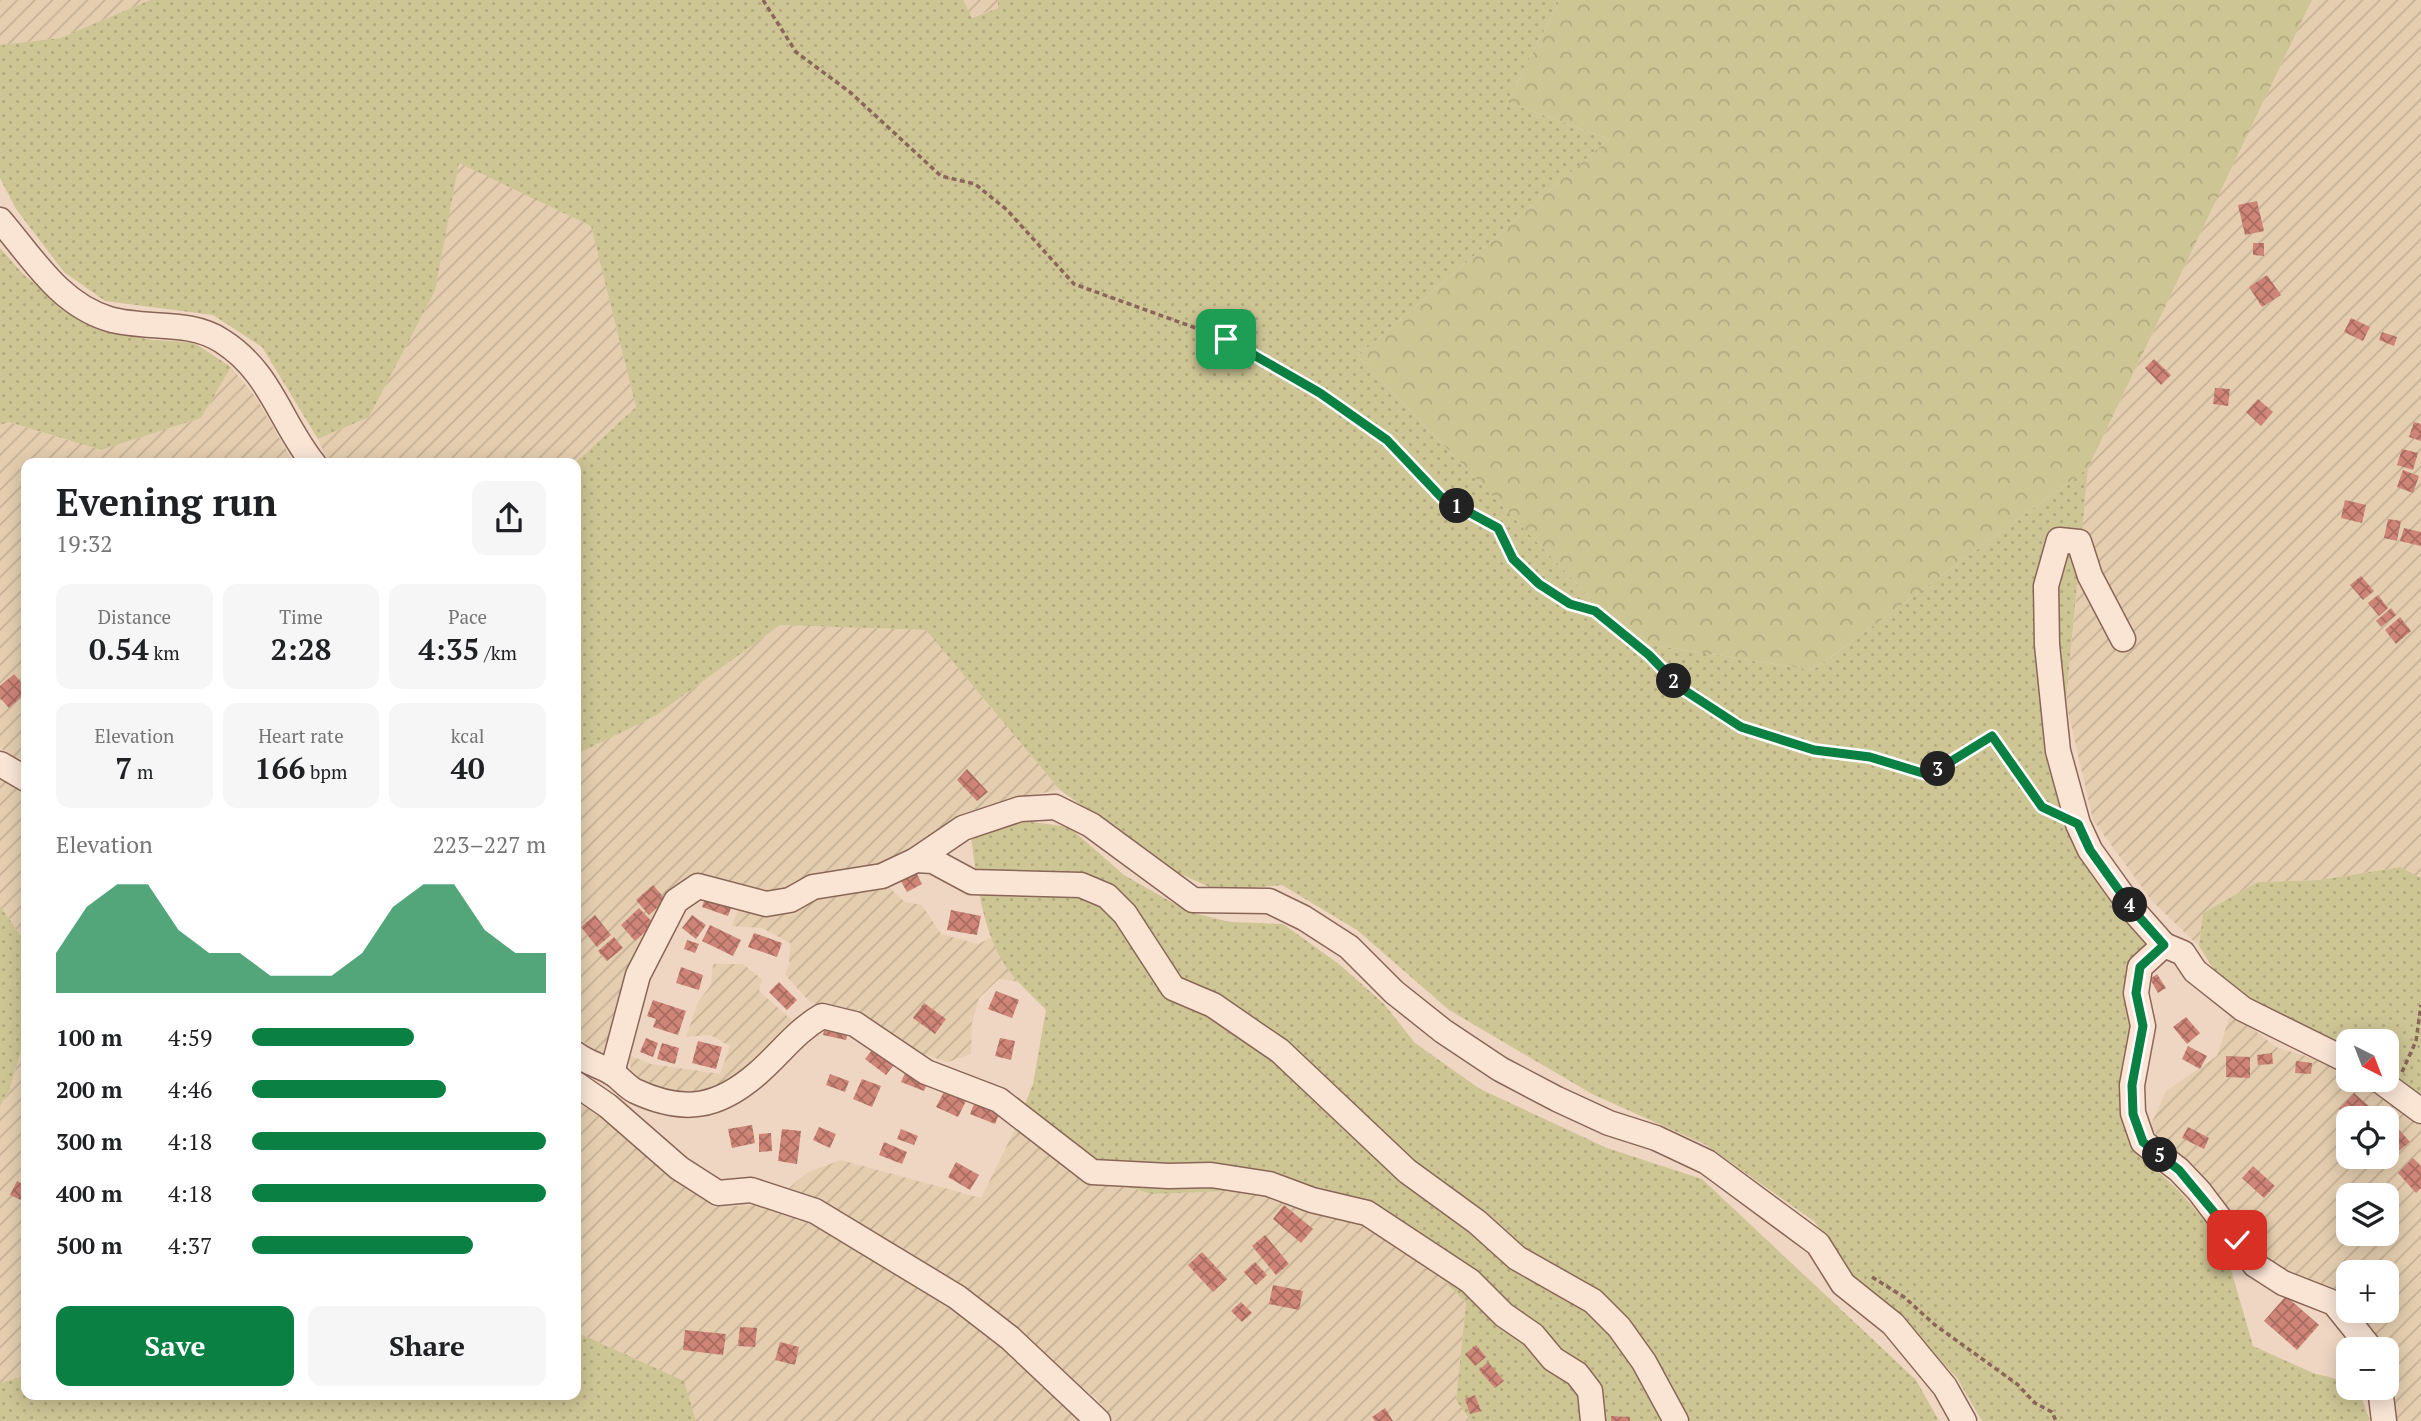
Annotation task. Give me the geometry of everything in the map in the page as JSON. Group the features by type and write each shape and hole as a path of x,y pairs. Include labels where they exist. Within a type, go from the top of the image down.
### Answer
{"street":[{"path":"0,220 66,298 108,318 200,328 224,342 256,369 310,458"},
{"path":"2123,639 2090,576 2079,542 2059,540 2046,586 2047,645 2058,751 2078,824 2090,850 2133,910 2164,945 2183,953 2195,971 2243,1009 2336,1055"},
{"path":"0,764 21,776"},
{"path":"612,1073 638,975 676,901 698,886 766,904 790,900 813,887 882,876 916,860 963,828 1020,809 1055,807 1091,825 1193,900 1269,901 1304,918 1349,947 1394,992 1443,1031 1500,1069 1557,1099 1656,1138 1707,1163 1818,1244 1843,1284 1893,1324 1945,1387 1964,1421"},
{"path":"916,860 933,861 972,882 1081,885 1107,896 1125,914 1173,988 1213,1005 1280,1051 1407,1171 1477,1222 1517,1258 1593,1300 1619,1327 1644,1362 1676,1421"},
{"path":"2164,945 2140,967 2136,993 2143,1026 2132,1085 2133,1114 2143,1142 2179,1170 2199,1191 2255,1265 2283,1283 2334,1303 2361,1337"},
{"path":"581,1057 612,1073 633,1090 695,1107 715,1102 737,1089 759,1073 807,1025 822,1016 855,1024 926,1072 999,1100 1092,1172 1169,1177 1211,1175 1269,1184 1312,1200 1367,1213 1470,1281 1504,1315 1533,1335 1553,1359 1577,1374 1590,1391 1593,1421"},
{"path":"581,1087 608,1105 679,1168 718,1193 751,1190 815,1211 957,1297 1010,1338 1098,1421"},
{"path":"2396,1092 2421,1111"},
{"path":"2381,1400 2384,1421"}],"path":[{"path":"763,0 796,52 851,93 941,176 975,184 1007,209 1074,284 1226,339 1320,393 1387,440 1441,497 1498,528 1513,559 1539,584 1570,604 1595,611 1649,655 1681,688 1741,727 1814,750 1870,757 1929,775 1992,736 2042,807 2078,824"},
{"path":"2399,1067 2416,1041 2421,1006"},
{"path":"1861,1270 1904,1297 1935,1325 2017,1384 2035,1403 2052,1412 2056,1421"}],"shaded area":[{"path":"0,0 150,0 60,38 0,45"},
{"path":"963,0 998,0 999,7 971,18"},
{"path":"2312,0 2421,0 2421,878 2400,867 2320,880 2258,882 2203,913 2199,946 2152,901 2093,820 2066,703 2088,468"},
{"path":"459,162 591,226 636,407 581,458 326,458 318,439 369,417 435,291"},
{"path":"231,367 257,399 291,458 21,458 21,762 0,748 0,425 9,422 101,450 201,418"},
{"path":"780,625 926,630 1060,790 1014,798 967,812 899,859 774,895 693,879 612,1064 581,1039 581,752 655,716"},
{"path":"0,775 21,787 21,936 0,906"},
{"path":"882,881 905,902 922,905 941,934 978,944 993,937 1005,965 1020,982 999,979 979,998 972,1023 971,1054 948,1062 910,1050 852,1014 810,1002 785,975 789,964 790,943 762,928 731,926 741,905 791,915 826,892"},
{"path":"713,964 743,964 762,979 759,991 794,1022 768,1052 704,1098 674,1097 632,1076 629,1055 651,1064 720,1074 730,1046 710,1035 686,1037 698,1002 711,985"},
{"path":"2231,1012 2276,1047 2336,1065 2336,1092 2379,1092 2421,1121 2421,1421 2397,1421 2390,1400 2399,1400 2399,1337 2373,1337 2363,1323 2399,1323 2399,1260 2336,1260 2336,1299 2269,1263 2150,1127 2166,1091 2217,1056"},
{"path":"21,1051 21,1377 0,1383 0,1106 9,1091"},
{"path":"581,1104 610,1123 714,1207 775,1204 915,1283 989,1334 1082,1421 696,1421 683,1381 581,1334"},
{"path":"1015,1129 1081,1174 1152,1194 1228,1191 1265,1195 1400,1236 1466,1303 1456,1400 1471,1421 1113,1421 1098,1400 1047,1360 839,1213 789,1188 808,1172 841,1160 981,1198"}],"green space":[{"path":"150,0 963,0 972,18 998,8 998,0 1560,0 1507,102 1609,139 1358,356 1633,642 1813,670 2088,468 2058,786 2155,946 2130,1014 2134,1149 2179,1191 2223,1242 2253,1346 2313,1373 2336,1379 2336,1400 2362,1400 2370,1421 1982,1421 1957,1378 1900,1318 1845,1269 1815,1222 1706,1145 1592,1094 1449,1010 1357,930 1282,885 1218,891 1172,870 1060,790 926,630 780,625 655,716 581,752 581,458 636,407 591,226 459,163 435,291 369,417 318,439 262,347 213,315 105,301 64,272 16,209 0,178 0,45 60,38"},
{"path":"1560,0 2312,0 2088,468 1813,670 1633,642 1358,356 1609,139 1507,102"},
{"path":"0,248 25,276 90,326 152,340 193,342 231,367 201,418 101,450 9,422 0,425"},
{"path":"1025,821 1069,827 1124,875 1189,912 1230,922 1283,924 1339,964 1384,1004 1415,1043 1480,1089 1607,1148 1702,1179 1916,1380 1939,1421 1471,1421 1456,1400 1466,1303 1400,1236 1265,1195 1228,1191 1152,1194 1081,1174 1015,1129 1033,1084 1046,1010 1005,965 990,935 981,903 971,837"},
{"path":"2400,867 2421,878 2421,1096 2399,1082 2399,1029 2336,1029 2336,1049 2260,1012 2219,978 2199,946 2203,913 2258,882 2320,880"},
{"path":"0,906 21,936 21,1051 9,1091 0,1106"},
{"path":"581,1334 684,1381 696,1421 0,1421 0,1383 21,1377 21,1400 581,1400"}],"building":[{"path":"2257,201 2264,231 2245,235 2238,205"},
{"path":"2253,243 2264,243 2264,256 2253,255"},
{"path":"2267,275 2281,295 2262,307 2249,287"},
{"path":"2351,318 2370,327 2363,341 2344,332"},
{"path":"2382,332 2397,337 2394,346 2379,340"},
{"path":"2154,359 2171,375 2161,385 2145,368"},
{"path":"2215,388 2230,389 2228,406 2213,404"},
{"path":"2258,399 2273,412 2261,426 2246,412"},
{"path":"2414,422 2421,424 2421,441 2409,437"},
{"path":"2402,449 2418,453 2413,470 2397,465"},
{"path":"2403,470 2419,476 2413,493 2397,487"},
{"path":"2345,500 2366,505 2362,523 2341,518"},
{"path":"2388,519 2401,521 2397,541 2384,538"},
{"path":"2404,528 2421,532 2421,546 2400,541"},
{"path":"2361,576 2374,591 2363,600 2350,585"},
{"path":"2378,595 2388,608 2379,616 2368,603"},
{"path":"2391,608 2396,615 2381,627 2376,621"},
{"path":"2400,617 2411,631 2396,644 2385,630"},
{"path":"14,674 21,682 21,697 9,708 0,698 0,686"},
{"path":"967,769 988,792 977,801 957,780"},
{"path":"914,868 922,884 907,892 898,876"},
{"path":"653,885 666,900 649,915 636,900"},
{"path":"707,893 733,903 728,916 702,907"},
{"path":"639,908 654,924 635,941 621,925"},
{"path":"951,910 981,916 977,935 947,930"},
{"path":"595,915 611,935 597,947 581,927"},
{"path":"692,915 706,925 696,939 682,928"},
{"path":"710,925 741,940 733,956 702,941"},
{"path":"754,933 782,943 777,957 748,947"},
{"path":"614,937 623,948 607,961 598,951"},
{"path":"687,940 699,944 695,953 684,949"},
{"path":"681,967 703,975 699,990 676,983"},
{"path":"2157,974 2166,988 2158,993 2150,979"},
{"path":"779,982 797,1000 787,1010 769,992"},
{"path":"996,991 1019,1000 1012,1018 988,1009"},
{"path":"653,1000 686,1011 678,1035 653,1027 656,1019 647,1016"},
{"path":"924,1003 946,1019 935,1034 913,1018"},
{"path":"2186,1017 2200,1033 2187,1044 2173,1027"},
{"path":"826,1023 848,1033 846,1040 823,1035"},
{"path":"646,1038 658,1043 653,1057 640,1052"},
{"path":"1000,1038 1015,1041 1011,1060 995,1056"},
{"path":"698,1041 722,1047 716,1069 692,1063"},
{"path":"662,1043 679,1048 675,1064 657,1059"},
{"path":"876,1045 897,1061 886,1075 865,1059"},
{"path":"2188,1046 2207,1056 2200,1069 2182,1059"},
{"path":"2272,1053 2273,1064 2258,1065 2257,1055"},
{"path":"2226,1056 2250,1057 2250,1078 2226,1077"},
{"path":"2296,1061 2312,1063 2311,1074 2295,1073"},
{"path":"905,1073 928,1081 924,1091 901,1082"},
{"path":"830,1074 849,1081 845,1092 826,1085"},
{"path":"862,1079 881,1086 872,1107 853,1099"},
{"path":"946,1088 967,1099 958,1117 936,1107"},
{"path":"2354,1093 2369,1106 2342,1106"},
{"path":"976,1099 1001,1109 995,1124 970,1114"},
{"path":"752,1125 755,1143 732,1148 728,1129"},
{"path":"819,1127 836,1134 830,1148 813,1140"},
{"path":"2188,1127 2209,1138 2204,1149 2182,1138"},
{"path":"782,1129 801,1131 797,1164 778,1161"},
{"path":"901,1129 918,1136 914,1145 897,1139"},
{"path":"2399,1130 2410,1142 2399,1151"},
{"path":"771,1133 772,1151 759,1152 759,1134"},
{"path":"884,1142 907,1152 902,1164 879,1155"},
{"path":"2413,1158 2421,1166 2421,1188 2416,1193 2398,1173"},
{"path":"956,1162 979,1175 970,1190 948,1177"},
{"path":"2253,1166 2275,1186 2264,1198 2242,1178"},
{"path":"17,1181 21,1183 21,1200 10,1195"},
{"path":"1284,1205 1313,1229 1301,1243 1273,1219"},
{"path":"1265,1235 1289,1264 1276,1275 1252,1246"},
{"path":"1202,1252 1227,1279 1213,1292 1188,1265"},
{"path":"1255,1262 1267,1275 1256,1285 1244,1272"},
{"path":"1273,1285 1303,1291 1299,1310 1269,1304"},
{"path":"2286,1296 2319,1325 2297,1350 2264,1321"},
{"path":"1241,1302 1252,1313 1242,1322 1231,1311"},
{"path":"740,1327 757,1328 755,1347 738,1346"},
{"path":"685,1330 726,1334 723,1355 683,1350"},
{"path":"780,1342 799,1347 795,1365 775,1360"},
{"path":"1476,1345 1486,1357 1475,1366 1465,1354"},
{"path":"1488,1362 1504,1381 1495,1388 1479,1370"},
{"path":"1475,1395 1481,1411 1470,1414 1465,1399"},
{"path":"1385,1408 1393,1421 1375,1421 1372,1417"},
{"path":"1611,1416 1630,1417 1630,1421 1611,1421"}],"route":[{"path":"1226,339 1320,393 1387,440 1441,497 1498,528 1513,559 1539,584 1570,604 1595,611 1649,655 1681,688 1741,727 1814,750 1870,757 1929,775 1992,736 2042,807 2078,824 2090,850 2133,910 2164,945 2140,967 2136,993 2143,1026 2132,1085 2133,1114 2143,1142 2179,1170 2237,1240"}]}
